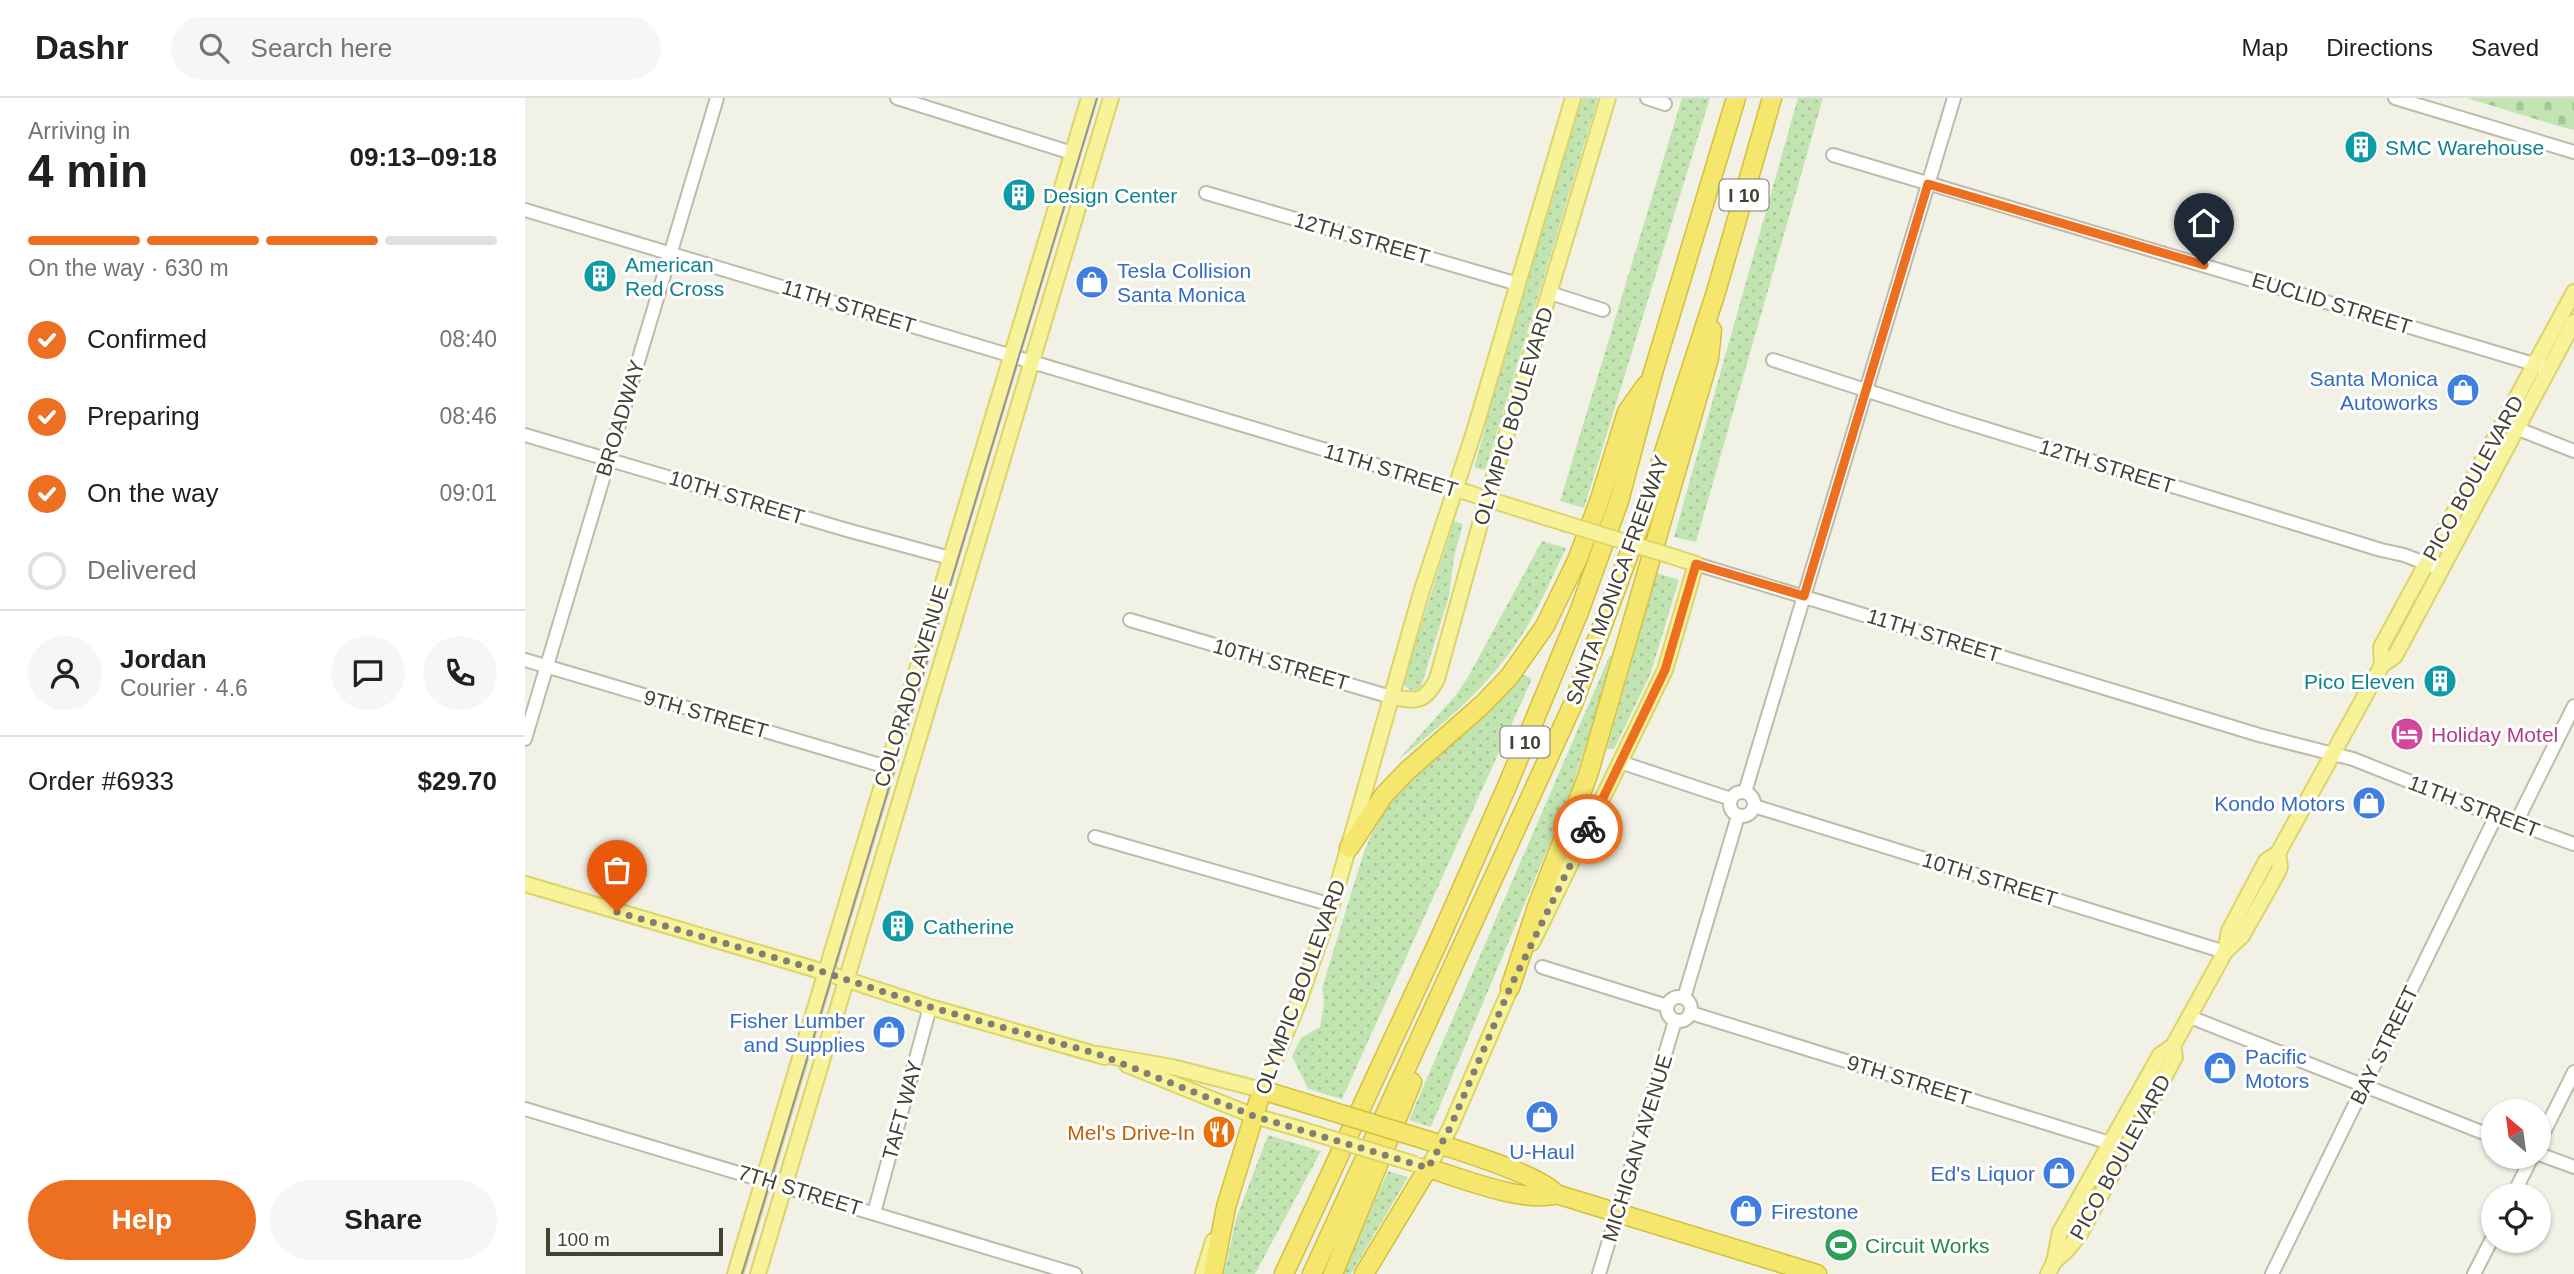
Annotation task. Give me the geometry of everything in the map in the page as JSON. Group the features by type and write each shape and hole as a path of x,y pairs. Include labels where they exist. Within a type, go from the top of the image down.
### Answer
{"highway":[{"name":"SANTA MONICA FREEWAY","path":"1284,1274 1461,890 1579,612 1619,501 1653,376 1736,98"},
{"name":"SANTA MONICA FREEWAY","path":"1312,1274 1452,973 1578,691 1644,514 1716,292 1772,98"},
{"path":"1510,988 1538,904 1588,775 1623,662 1709,358 1716,292"},
{"path":"1349,848 1384,795 1509,677 1545,626 1578,558 1600,499 1627,411 1653,376"},
{"path":"1333,1274 1404,1103 1452,973"},
{"path":"1262,1090 1434,1142 1530,1178 1552,1189 1556,1194"},
{"name":"OLYMPIC BOULEVARD","path":"1226,1207 1262,1090"},
{"path":"1364,1274 1421,1166 1519,1194 1556,1194 1817,1274"},
{"path":"1213,1274 1226,1207"},
{"path":"1277,1274 1293,1254"}],"main road":[{"name":"COLORADO AVENUE","path":"735,1274 1089,98"},
{"name":"COLORADO AVENUE","path":"758,1274 1111,98"},
{"name":"OLYMPIC BOULEVARD","path":"1262,1090 1298,1004 1332,905 1391,697 1573,98"},
{"name":"OLYMPIC BOULEVARD","path":"1391,697 1420,700 1427,696 1437,679 1487,499 1608,98"},
{"name":"PICO BOULEVARD","path":"2051,1268 2060,1232 2160,1055 2173,1046 2190,1017 2225,952 2229,931 2266,861 2278,853 2382,665 2395,656 2442,569 2574,292"},
{"name":"PICO BOULEVARD","path":"2541,366 2574,322"},
{"name":"PICO BOULEVARD","path":"2382,665 2381,647 2427,563 2510,426"},
{"name":"11TH STREET","path":"1456,489 1696,564"},
{"path":"1098,1054 1254,1116 1421,1166 1665,670 1696,564"},
{"path":"525,884 930,1007 1098,1054 1172,1067 1262,1090"},
{"name":"PICO BOULEVARD","path":"2051,1268 2080,1234 2175,1057 2173,1046"},
{"name":"OLYMPIC BOULEVARD","path":"1203,1274 1226,1207"}],"street":[{"name":"BROADWAY","path":"525,739 717,98"},
{"path":"897,98 1072,153"},
{"path":"1647,98 1665,104"},
{"path":"1745,792 1954,98"},
{"path":"2395,98 2574,152"},
{"name":"EUCLID STREET","path":"1833,155 2541,366"},
{"name":"12TH STREET","path":"1206,193 1518,284"},
{"name":"11TH STREET","path":"525,209 1456,489"},
{"path":"1550,293 1603,310"},
{"name":"12TH STREET","path":"1773,360 2442,569"},
{"path":"2510,426 2574,451"},
{"name":"10TH STREET","path":"525,435 950,558"},
{"name":"11TH STREET","path":"1696,564 2259,735 2332,753 2574,844"},
{"name":"10TH STREET","path":"1130,620 1391,697"},
{"name":"9TH STREET","path":"525,660 887,767"},
{"path":"2516,822 2574,706"},
{"path":"1620,762 1731,799"},
{"path":"1738,792 1745,792 1752,797 1754,806 1749,814 1738,816 1730,808 1731,799 1738,792"},
{"name":"10TH STREET","path":"1754,806 2225,952"},
{"path":"1683,998 1738,816"},
{"name":"BAY STREET","path":"2272,1274 2496,816"},
{"path":"1095,837 1332,905"},
{"path":"1542,967 1667,1006"},
{"path":"1675,998 1683,998 1691,1006 1691,1013 1687,1020 1675,1021 1669,1017 1667,1006 1675,998"},
{"name":"TAFT WAY","path":"874,1213 930,1007"},
{"name":"9TH STREET","path":"1691,1013 2126,1148"},
{"path":"2190,1017 2481,1132"},
{"name":"MICHIGAN AVENUE","path":"1599,1274 1675,1021"},
{"path":"2551,1118 2574,1072"},
{"name":"7TH STREET","path":"525,1109 1075,1274"},
{"path":"2551,1158 2574,1167"},
{"path":"2474,1274 2485,1253"}],"green space":[{"path":"1580,98 1598,98 1486,468 1475,468 1485,429 1488,400"},
{"path":"1682,98 1710,98 1584,508 1560,501"},
{"path":"1798,98 1823,98 1696,542 1674,537"},
{"path":"2467,98 2574,98 2574,130 2565,128"},
{"path":"1454,521 1463,524 1454,557 1449,596 1421,687 1416,690 1408,689 1404,680"},
{"path":"1542,541 1566,548 1525,630 1483,685 1450,717 1397,761 1456,695 1468,677"},
{"path":"1657,573 1679,580 1650,675 1614,749 1607,749"},
{"path":"1610,655 1614,657 1568,800 1431,1127 1409,1120"},
{"path":"1520,673 1532,679 1342,1099 1308,1089 1292,1056 1301,1038 1320,1027 1324,1003 1322,988 1364,852 1382,810 1398,790 1491,707"},
{"path":"1268,1135 1321,1151 1255,1274 1224,1274 1236,1219"},
{"path":"1388,1171 1408,1177 1351,1274 1343,1274"}],"tram line":[{"path":"742,1274 1097,98"}],"way so far":[{"path":"617,912 814,969 930,1007 1098,1054 1254,1116 1428,1168 1450,1128 1510,988 1588,829"}],"place":[{"name":"SMC Warehouse","path":"2361,147"},
{"name":"Design Center","path":"1019,195"},
{"name":"American Red Cross","path":"600,276"},
{"name":"Tesla Collision Santa Monica","path":"1092,282"},
{"name":"Santa Monica Autoworks","path":"2463,390"},
{"name":"Pico Eleven","path":"2440,681"},
{"name":"Holiday Motel","path":"2407,734"},
{"name":"Kondo Motors","path":"2369,803"},
{"name":"Catherine","path":"898,926"},
{"name":"Fisher Lumber and Supplies","path":"889,1032"},
{"name":"Pacific Motors","path":"2220,1068"},
{"name":"U-Haul","path":"1542,1117"},
{"name":"Mel's Drive-In","path":"1219,1132"},
{"name":"Ed's Liquor","path":"2059,1173"},
{"name":"Firestone","path":"1746,1211"},
{"name":"Circuit Works","path":"1841,1245"}],"route":[{"path":"1588,829 1665,670 1696,564 1804,596 1928,184 2204,265"}]}
